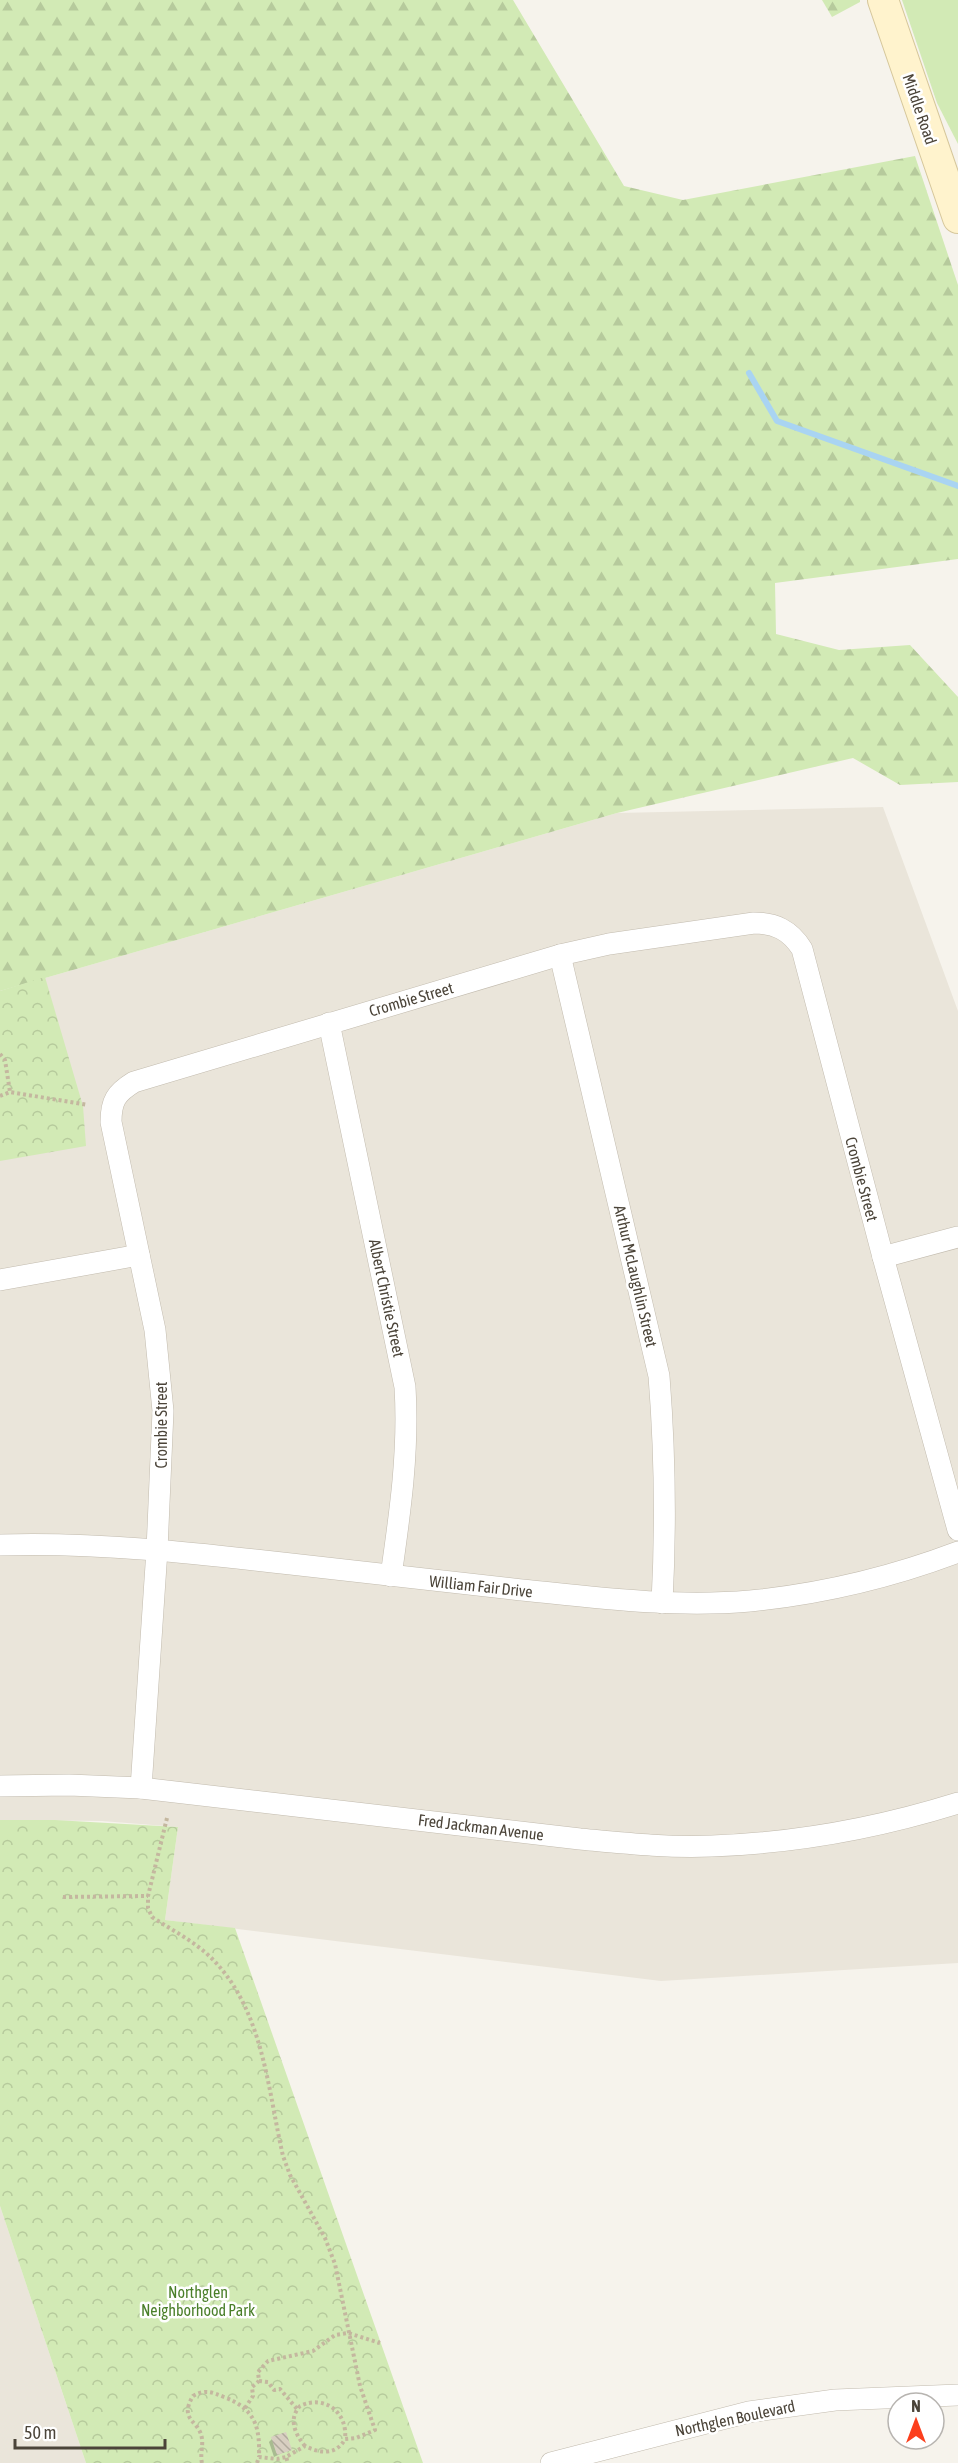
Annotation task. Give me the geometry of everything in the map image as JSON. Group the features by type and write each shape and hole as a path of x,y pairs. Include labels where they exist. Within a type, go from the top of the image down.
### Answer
{"street":[{"name":"Middle Road","path":"883,0 958,218"},
{"name":"Crombie Street","path":"141,1788 162,1461 162,1401 155,1330 111,1122 114,1098 120,1090 134,1082 560,955 609,944 754,923 769,923 784,929 795,938 802,949 958,1530"},
{"name":"Arthur McLaughlin Street","path":"560,955 659,1376 666,1495 662,1603"},
{"name":"Albert Christie Street","path":"329,1023 405,1387 406,1460 391,1576"},
{"path":"883,1257 958,1237"},
{"path":"0,1280 139,1255"},
{"name":"William Fair Drive","path":"0,1545 47,1544 157,1550 662,1603 751,1601 827,1589 898,1572 958,1552"},
{"name":"Fred Jackman Avenue","path":"0,1786 69,1785 141,1788 639,1845 710,1846 782,1841 849,1831 909,1818 958,1803"},
{"name":"Northglen Boulevard","path":"551,2463 759,2410 835,2400 958,2395"}],"path":[{"path":"0,1054 5,1060 10,1092"},
{"path":"0,1096 10,1092 88,1105"},
{"path":"167,1818 148,1896 148,1908 152,1917 209,1956 233,1985 248,2010 257,2033 283,2156 290,2175 325,2238 335,2264 344,2297 348,2333 360,2386 375,2430 356,2438 345,2439"},
{"path":"63,1897 148,1896"},
{"path":"259,2381 258,2372 268,2361 312,2351 335,2336 348,2333 380,2343"},
{"path":"245,2408 253,2396 252,2387 259,2381 268,2382 274,2390 280,2389 297,2409"},
{"path":"202,2463 202,2439 199,2430 189,2420 188,2414 193,2396 205,2391 212,2392 250,2412 257,2430 259,2457 257,2463"},
{"path":"314,2401 329,2404 346,2424 345,2439 338,2448 323,2452 305,2446 295,2430 294,2417 297,2409 314,2401"},
{"path":"259,2457 277,2459 286,2457 305,2446"},
{"path":"286,2457 288,2463"}],"shaded area":[{"path":"883,807 958,1011 958,1963 661,1981 165,1920 178,1827 102,1821 0,1820 0,991 617,813"},
{"path":"0,2206 86,2463 0,2463"}],"green space":[{"path":"0,0 513,0 624,186 683,200 915,156 958,285 958,559 775,583 776,634 839,650 910,645 958,697 958,782 900,785 853,758 617,813 0,991"},
{"path":"822,0 860,0 860,2 832,17"},
{"path":"902,0 958,0 958,144 937,103"},
{"path":"45,977 83,1106 86,1146 0,1161 0,991"},
{"name":"Northglen Neighborhood Park","path":"0,1820 55,1820 178,1827 165,1920 235,1928 423,2463 86,2463 0,2206"}],"building":[{"path":"286,2432 292,2450 277,2455 271,2437"}],"waterway":[{"path":"749,373 777,421 958,486"}]}
